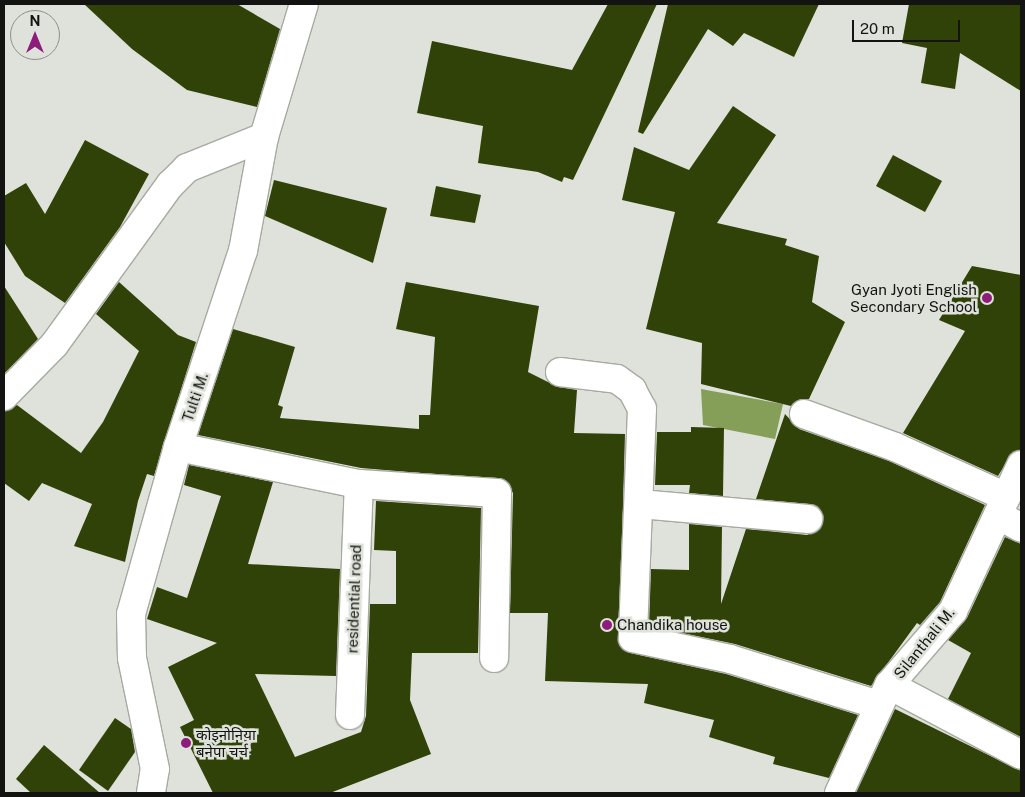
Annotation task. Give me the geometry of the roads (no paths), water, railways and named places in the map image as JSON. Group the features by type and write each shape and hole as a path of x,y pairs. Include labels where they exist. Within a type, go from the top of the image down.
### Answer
{"street":[{"name":"Tulti M.","path":"151,793 155,769 132,658 131,614 178,447 244,251 264,136 304,4"},
{"path":"4,396 54,345 181,173 206,158 264,136"},
{"path":"560,372 617,379 632,390 642,410 640,504 633,638 884,695 1021,755"},
{"path":"804,414 895,447 1002,506 1021,528"},
{"path":"178,447 360,484 497,493 494,658"},
{"name":"Silanthali M.","path":"839,793 884,695 953,611 1021,465"},
{"name":"residential road","path":"350,715 360,484"},
{"path":"640,504 808,519"}],"place":[{"name":"Gyan Jyoti English Secondary School","path":"987,298"},
{"name":"Chandika house","path":"607,625"},
{"name":"कोइनोनिया बनेपा चर्च","path":"186,743"}]}
